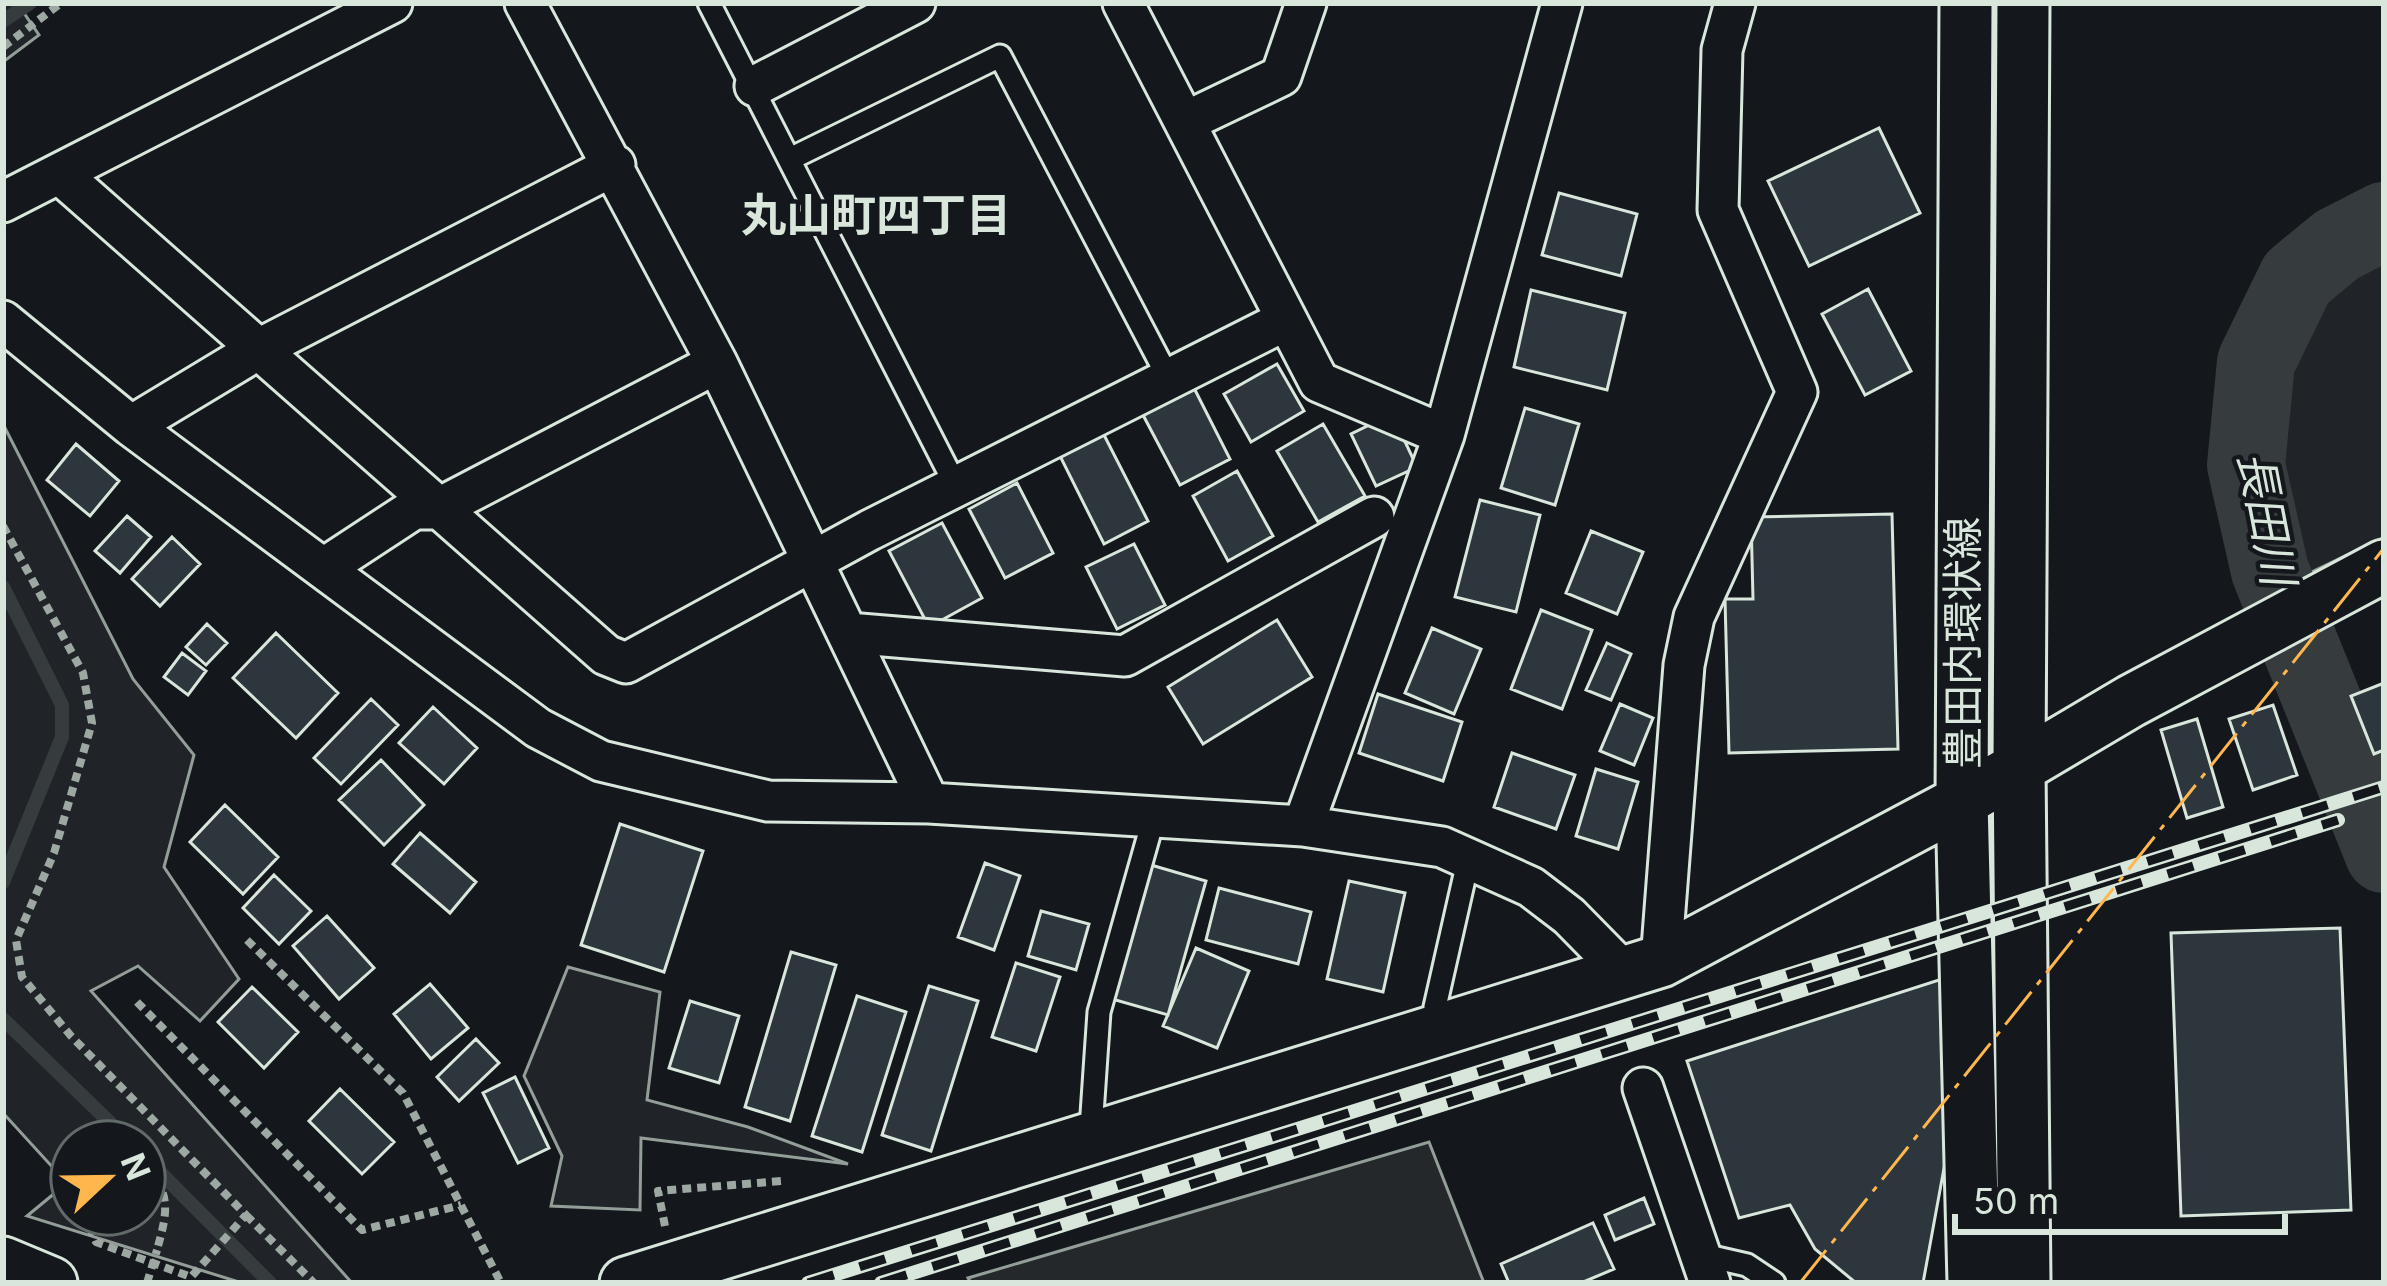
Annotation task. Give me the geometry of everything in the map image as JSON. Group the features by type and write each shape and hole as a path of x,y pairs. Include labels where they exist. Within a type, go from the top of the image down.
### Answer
{"street":[{"path":"3,202 392,3"},
{"path":"525,3 717,363 929,803"},
{"path":"755,86 915,3"},
{"path":"1123,3 1318,382 1444,435"},
{"path":"1185,122 1281,76 1306,3"},
{"path":"1303,826 1444,435 1562,3"},
{"path":"1642,966 1694,617 1797,392 1718,210 1722,50 1735,3"},
{"name":"豊田内環状線","path":"1966,3 1962,801 1974,1283"},
{"name":"豊田内環状線","path":"2024,3 2019,766 2024,1283"},
{"path":"130,426 256,350 615,165"},
{"path":"61,175 606,655 626,663 956,486 1284,321"},
{"path":"3,321 130,426 538,728 601,761 768,801 929,803 1303,826 1442,847 1544,896 1642,966"},
{"path":"324,568 414,509 437,509 717,363"},
{"path":"848,633 1125,656 1374,517"},
{"path":"626,1283 1642,966 1962,801 2259,631 2384,566"},
{"path":"1643,1088 1705,1269"},
{"path":"3,1263 51,1283"}],"lane":[{"path":"710,3 956,486"},
{"path":"792,158 1000,56 1169,379"},
{"path":"1092,1114 1099,1012 1154,817"},
{"path":"1435,1007 1469,857"},
{"path":"1705,1269 1747,1265 1774,1283"}],"path":[{"path":"3,46 61,3"},
{"path":"3,526 83,673 92,723 68,814 16,940 22,977 71,1036 314,1283"},
{"path":"247,940 403,1093 501,1283"},
{"path":"137,1002 362,1230 461,1204"},
{"path":"669,1245 658,1191 791,1180"},
{"path":"94,1238 191,1277 246,1215"},
{"path":"147,1283 160,1238"}],"shaded area":[{"path":"3,3 17,3 39,35 3,62"},
{"path":"2384,243 2384,537 2299,578 2268,466 2286,354 2318,281"},
{"path":"3,424 133,679 194,755 164,867 239,979 200,1021 138,966 91,991 352,1283 242,1283 98,1238 168,1238 168,1118 48,1118 48,1162 3,1113"},
{"path":"568,967 660,992 647,1100 748,1127 848,1164 641,1138 640,1210 551,1206 562,1156 524,1076"},
{"path":"1429,1142 1484,1283 971,1283 968,1278"},
{"path":"48,1199 48,1223 27,1216"}],"building":[{"path":"1879,128 1920,213 1809,266 1768,181"},
{"path":"1559,193 1637,214 1621,276 1542,255"},
{"path":"1868,289 1911,371 1865,395 1822,314"},
{"path":"1531,290 1625,313 1607,390 1514,367"},
{"path":"1277,364 1304,411 1251,442 1224,394"},
{"path":"1194,388 1230,459 1180,485 1143,415"},
{"path":"1525,408 1579,424 1555,505 1501,488"},
{"path":"1392,414 1417,467 1376,486 1351,434"},
{"path":"1323,424 1365,496 1318,522 1277,451"},
{"path":"1103,433 1148,521 1104,544 1060,456"},
{"path":"76,444 119,481 90,516 47,480"},
{"path":"1237,471 1273,536 1228,561 1193,496"},
{"path":"1017,483 1053,553 1005,578 969,509"},
{"path":"1480,500 1540,515 1516,612 1455,597"},
{"path":"1892,514 1898,749 1729,753 1725,599 1753,599 1751,517"},
{"path":"127,516 151,537 120,573 95,551"},
{"path":"942,523 982,598 929,627 889,551"},
{"path":"1591,531 1643,552 1617,614 1566,593"},
{"path":"172,537 200,564 160,606 132,579"},
{"path":"1134,544 1165,605 1117,629 1086,567"},
{"path":"1541,610 1592,630 1562,709 1511,689"},
{"path":"1277,620 1312,677 1203,744 1168,687"},
{"path":"207,624 227,643 206,665 186,647"},
{"path":"1432,628 1481,649 1454,714 1405,693"},
{"path":"276,633 338,693 296,738 233,678"},
{"path":"1607,643 1631,654 1611,700 1586,690"},
{"path":"182,653 206,671 188,695 164,677"},
{"path":"2384,683 2384,750 2374,754 2351,696"},
{"path":"1378,694 1462,722 1443,781 1359,753"},
{"path":"371,699 398,725 341,784 314,758"},
{"path":"1620,704 1653,718 1634,765 1600,751"},
{"path":"2273,705 2297,775 2253,790 2229,719"},
{"path":"433,707 477,748 444,784 399,743"},
{"path":"2197,719 2223,807 2187,818 2161,730"},
{"path":"1512,753 1575,775 1556,829 1494,807"},
{"path":"381,760 424,805 384,845 339,800"},
{"path":"1596,769 1638,782 1618,849 1576,836"},
{"path":"225,805 278,857 243,894 190,842"},
{"path":"620,824 703,851 664,972 581,945"},
{"path":"420,833 476,882 450,913 393,864"},
{"path":"985,863 1020,876 994,950 958,937"},
{"path":"1151,865 1206,881 1168,1015 1112,999"},
{"path":"274,875 311,911 279,944 243,908"},
{"path":"1349,881 1405,893 1383,992 1327,979"},
{"path":"1219,888 1311,912 1298,964 1206,940"},
{"path":"1041,911 1089,924 1076,970 1028,956"},
{"path":"327,916 374,968 339,999 293,946"},
{"path":"2340,928 2351,1210 2181,1216 2171,933"},
{"path":"1196,948 1249,971 1217,1048 1163,1026"},
{"path":"791,952 836,965 790,1121 745,1107"},
{"path":"1016,963 1060,977 1036,1051 992,1037"},
{"path":"1942,979 1949,1141 1923,1283 1856,1283 1815,1249 1790,1205 1739,1218 1687,1061"},
{"path":"430,984 468,1028 431,1059 394,1014"},
{"path":"929,986 978,1001 931,1151 882,1135"},
{"path":"252,987 298,1032 264,1068 218,1022"},
{"path":"857,996 906,1012 862,1152 812,1136"},
{"path":"690,1001 739,1016 719,1083 669,1068"},
{"path":"476,1039 499,1063 459,1101 437,1077"},
{"path":"515,1077 549,1148 518,1163 483,1093"},
{"path":"340,1089 394,1142 362,1174 309,1121"},
{"path":"1644,1198 1654,1224 1615,1240 1605,1215"},
{"path":"1593,1223 1614,1269 1581,1283 1509,1283 1501,1264"}],"waterway":[{"path":"3,21 30,3"},
{"name":"長田川","path":"2384,221 2337,245 2297,278 2256,362 2246,465 2270,571 2384,854"},
{"path":"3,587 62,705 62,737 3,882"},
{"path":"3,1019 105,1118"},
{"path":"168,1180 270,1283"}],"railway":[{"path":"808,1283 2384,787"},
{"path":"881,1283 2338,820"}],"power":[{"path":"1800,1283 2384,548"}],"district":[{"name":"丸山町四丁目","path":"876,215"}]}
